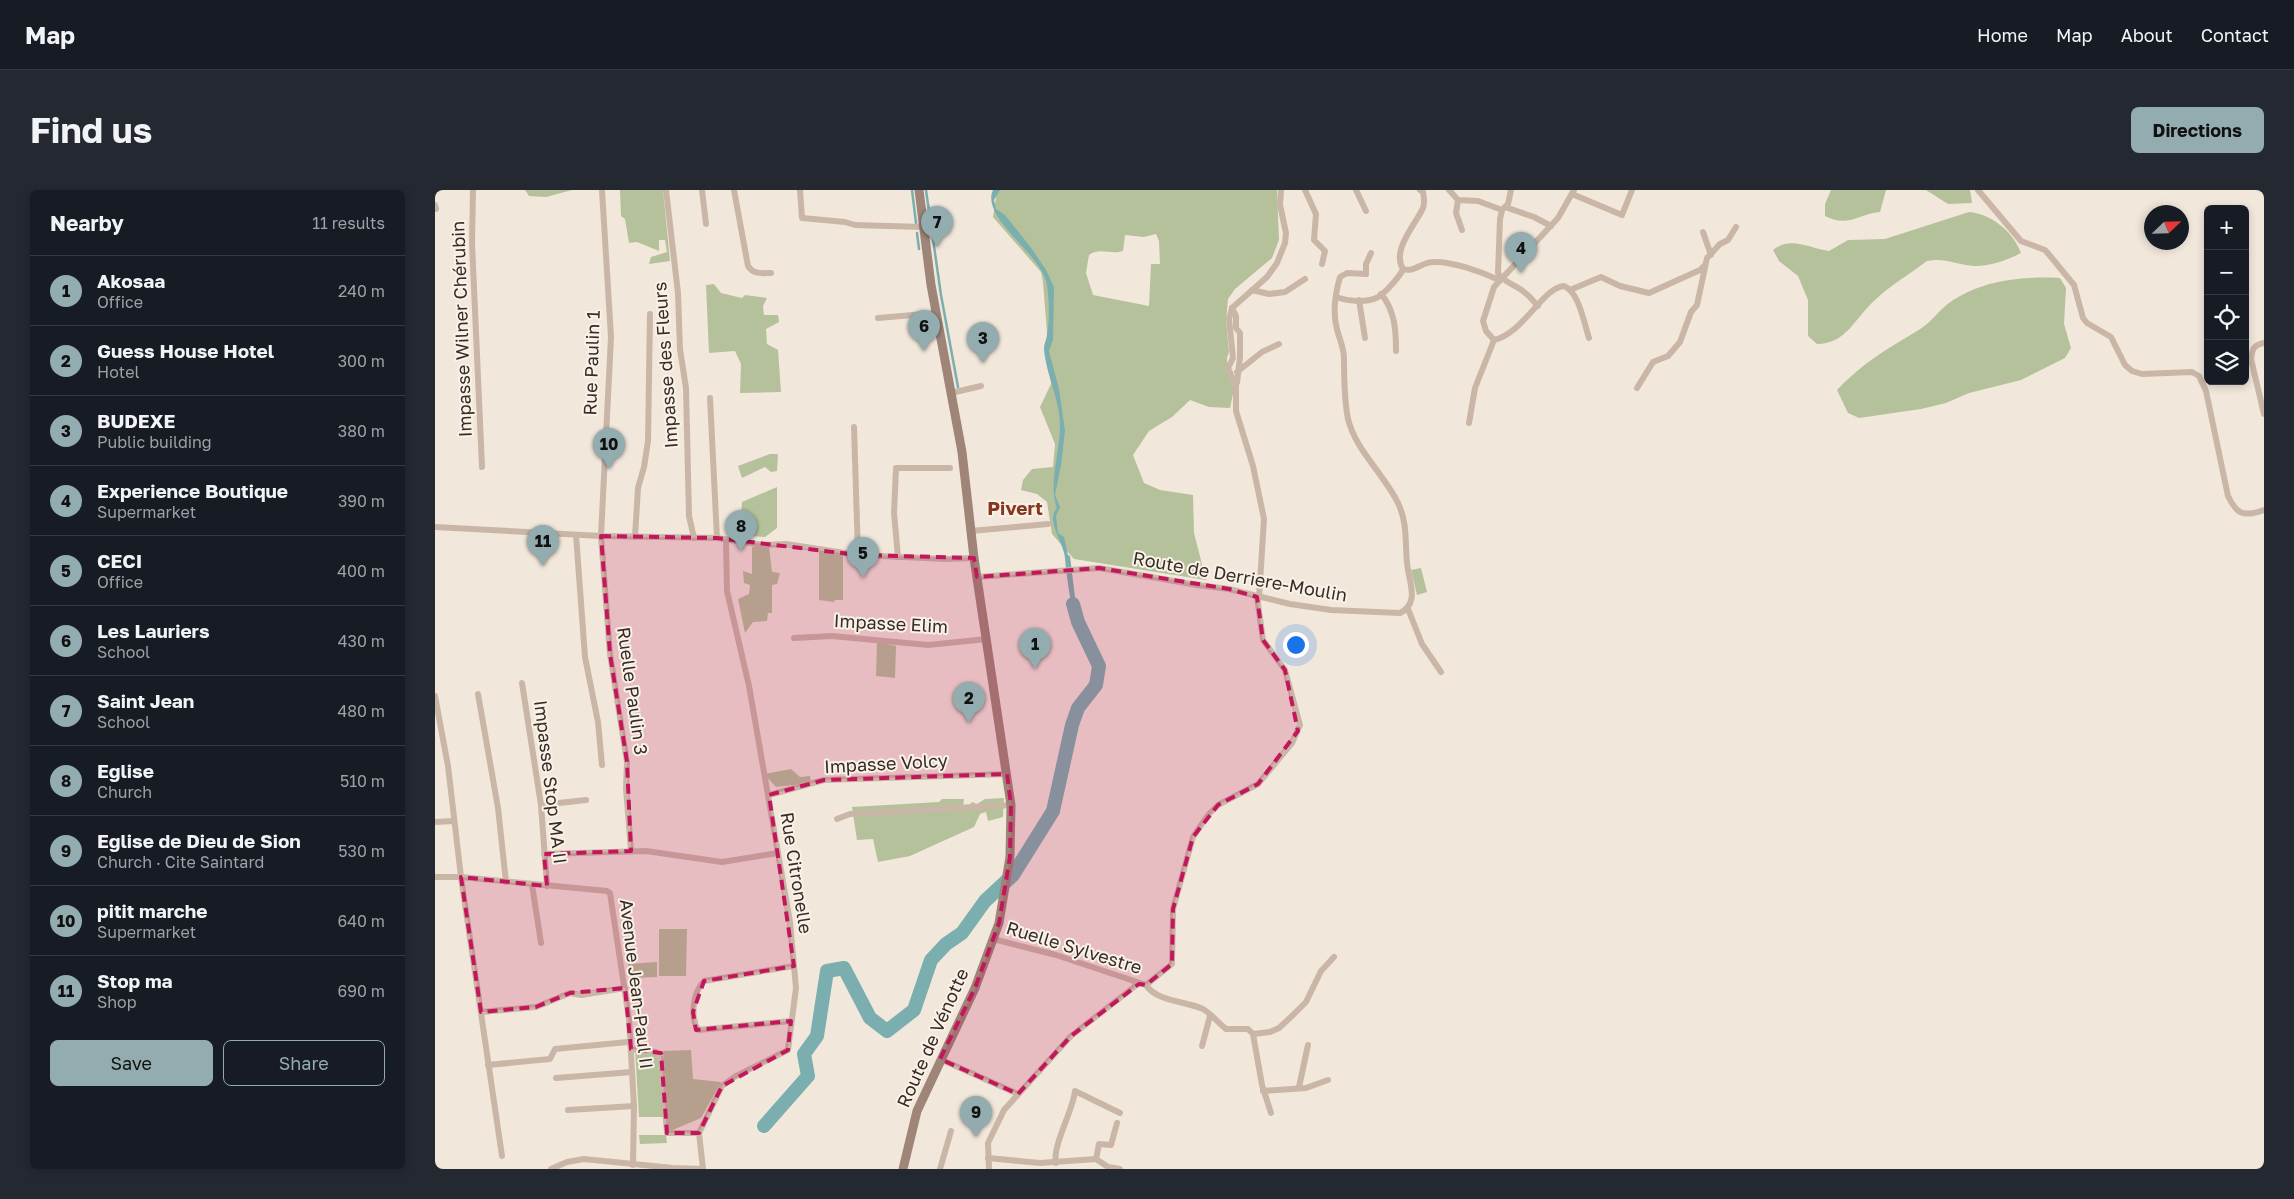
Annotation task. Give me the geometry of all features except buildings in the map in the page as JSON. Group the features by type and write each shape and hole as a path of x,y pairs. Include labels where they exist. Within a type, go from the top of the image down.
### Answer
{"street":[{"name":"Impasse Wilner Chérubin","path":"473,190 471,243 482,467"},
{"name":"Rue Paulin 1","path":"601,536 611,337 602,190"},
{"name":"Impasse des Fleurs","path":"666,190 678,293 680,350 686,388 689,516 694,538"},
{"path":"702,190 706,224"},
{"path":"734,190 748,266 752,272 757,274 771,273"},
{"path":"800,190 802,218 845,222 855,225 923,227"},
{"name":"Route de Vénotte","path":"903,1169 917,1111 975,988 999,923 1010,857 1011,805 974,558 962,452 936,313 919,190"},
{"path":"1236,387 1229,368 1233,358 1229,319 1232,308 1267,277 1277,264 1285,243 1280,205 1281,190"},
{"path":"1305,190 1316,214 1314,240 1325,251 1322,264"},
{"path":"1356,190 1366,211"},
{"path":"1336,297 1359,300 1378,298 1392,285 1403,269 1400,256 1408,234 1424,208 1423,192 1420,190"},
{"path":"1449,190 1457,200 1455,213 1462,230"},
{"path":"1500,279 1497,269 1503,209 1511,190"},
{"path":"1495,340 1486,331 1483,322 1500,279 1551,226 1573,192 1623,215 1632,190"},
{"path":"1978,190 2021,240 2045,250 2051,257 2074,286 2083,318 2087,323 2111,337 2125,365 2132,371 2142,374 2192,372 2199,376 2206,391 2228,496 2234,508 2243,514 2251,515 2264,510"},
{"path":"1457,200 1478,201 1534,217 1551,226"},
{"path":"435,205 436,209"},
{"path":"1570,290 1601,277 1619,286 1649,293 1700,270 1720,244 1732,236 1736,226"},
{"path":"1703,232 1711,255"},
{"path":"1371,253 1366,264 1366,274 1347,273 1340,277 1334,300 1335,316 1344,358 1343,370 1348,418 1366,456 1389,487 1406,522 1407,565 1413,600 1408,610 1422,644 1441,672"},
{"path":"1403,269 1414,269 1423,263 1439,262 1464,267 1500,279 1525,292 1529,299 1538,306"},
{"path":"1637,388 1653,362 1668,356 1683,336 1691,312 1697,306 1705,265"},
{"path":"1252,290 1269,294 1285,292 1305,279"},
{"path":"1495,340 1505,338 1521,326 1557,287 1564,286 1570,290 1589,338"},
{"path":"1381,294 1391,312 1396,352"},
{"path":"1359,300 1365,338"},
{"path":"1146,985 1172,964 1173,909 1193,837 1208,815 1218,805 1258,784 1292,743 1300,725 1285,670 1263,640 1258,597 1263,519 1253,466 1235,411 1237,373 1240,357 1240,333 1236,328 1236,316 1232,308"},
{"path":"878,318 936,313"},
{"path":"635,537 639,488 645,467 647,441 649,314"},
{"path":"1469,423 1475,388 1495,340"},
{"path":"2264,343 2257,344 2251,350 2251,359 2264,414"},
{"path":"1237,373 1245,364 1272,345 1279,344"},
{"path":"951,393 981,386"},
{"path":"710,398 717,538"},
{"path":"854,427 858,555"},
{"path":"898,556 894,513 896,468 950,468"},
{"path":"971,531 1047,524"},
{"path":"435,527 601,536 717,538 726,541 764,545 786,544 858,555 974,558"},
{"path":"576,535 585,657 596,710 603,765"},
{"name":"Ruelle Paulin 3","path":"601,536 610,654 627,762 626,788 631,851"},
{"name":"Rue Citronelle","path":"699,1133 723,1086 736,1076 788,1050 796,988 790,922 769,795 749,686 727,591 726,541"},
{"name":"Route de Derriere-Moulin","path":"977,577 1099,568 1229,589 1258,597 1331,610 1400,613 1408,610"},
{"name":"Impasse Elim","path":"794,638 833,636 928,645 987,639"},
{"name":"Impasse Stop MA II","path":"522,683 541,805 547,886"},
{"path":"478,694 498,808 506,882"},
{"path":"435,699 448,766 461,877 502,1156"},
{"name":"Impasse Volcy","path":"769,795 824,780 1007,774"},
{"path":"541,805 586,800"},
{"path":"837,819 850,814 1011,805"},
{"path":"435,822 454,821"},
{"path":"544,854 646,850 722,862 779,853"},
{"name":"Avenue Jean-Paul II","path":"435,877 461,877 610,893 629,1019 628,1042 631,1049 634,1106 633,1165"},
{"path":"532,884 541,943"},
{"name":"Ruelle Sylvestre","path":"993,939 1056,955 1146,985 1149,990 1175,1001 1205,1010 1210,1016 1215,1017 1226,1029 1248,1029 1253,1034"},
{"path":"1271,1113 1263,1091 1253,1034 1277,1029 1293,1015 1306,1002 1321,971 1335,957"},
{"path":"791,1021 699,1030 695,1025 693,1012 699,986 704,981 794,966"},
{"path":"989,1169 988,1143 991,1132 1001,1114 1071,1036 1090,1024 1134,988 1136,983"},
{"path":"481,1012 536,1007 570,993 581,995 625,988"},
{"path":"1202,1046 1210,1016"},
{"path":"489,1064 549,1058 555,1049 628,1042"},
{"path":"1299,1087 1308,1045"},
{"path":"551,1169 567,1162 583,1159 673,1169 703,1169 699,1133 667,1133 661,1059 656,1052 631,1049"},
{"path":"940,1059 1018,1094"},
{"path":"556,1078 632,1072"},
{"path":"1263,1091 1316,1086 1328,1080"},
{"path":"1056,1163 1056,1152 1074,1104 1075,1091 1120,1113"},
{"path":"568,1110 634,1106"},
{"path":"1096,1160 1099,1144 1111,1145 1117,1123"},
{"path":"940,1169 951,1131"},
{"path":"988,1158 1056,1163 1096,1160 1108,1167 1120,1169"}],"highlighted area":[{"path":"601,536 717,538 858,555 974,558 977,577 1099,568 1229,589 1257,597 1263,640 1285,670 1298,731 1258,784 1218,805 1193,837 1173,909 1172,964 1146,985 1139,984 1071,1036 1018,1094 940,1059 975,988 999,923 1010,857 1011,805 1007,774 824,780 769,795 794,966 704,981 693,1012 696,1030 791,1021 788,1050 722,1086 699,1133 667,1133 661,1053 631,1049 625,988 570,993 536,1007 481,1012 461,877 547,886 544,854 631,851 627,762 610,654"}],"green space":[{"path":"525,190 572,190 546,197 529,196"},
{"path":"620,190 663,190 670,261 649,264 651,257 667,252 665,240 659,240 659,251 637,242 629,243 625,219 621,216"},
{"path":"997,190 1277,190 1279,240 1272,258 1235,289 1228,299 1226,320 1229,352 1227,372 1234,389 1230,408 1209,407 1190,400 1172,417 1149,431 1133,455 1144,483 1160,490 1193,495 1194,533 1206,580 1074,559 1052,534 1047,502 1037,494 1021,490 1023,480 1032,469 1053,467 1055,444 1040,407 1051,384 1043,282 1041,272 993,217","holes":["1156,234 1159,241 1160,264 1151,264 1149,306 1093,295 1086,273 1089,255 1101,251 1123,251 1125,235 1144,237"]},
{"path":"1831,190 1886,190 1880,212 1847,221 1840,221 1825,216 1825,204"},
{"path":"1926,190 1970,190 1972,203 1948,204"},
{"path":"1969,212 1986,216 2001,225 2013,238 2021,253 1999,262 1981,266 1939,260 1927,261 1880,296 1843,335 1827,343 1817,344 1808,336 1808,300 1798,276 1779,261 1773,250 1793,243 1829,251 1848,240 1885,239"},
{"path":"2060,278 2066,288 2064,324 2071,348 2065,358 2021,380 1969,393 1946,403 1921,409 1859,418 1848,413 1837,390 1855,373 1895,344 1922,328 1949,303 1961,295 1988,284 2002,281"},
{"path":"714,284 721,293 742,298 745,295 767,298 763,306 764,315 778,315 779,322 766,329 767,344 778,350 781,392 740,393 741,364 735,351 709,353 706,285"},
{"path":"770,454 778,454 777,471 771,472 765,467 742,478 738,466"},
{"path":"777,487 777,528 765,537 751,536 738,540 728,536 732,526 741,516 742,502"},
{"path":"769,546 772,572 780,573 777,584 772,585 772,613 768,613 767,621 753,622 745,633 738,599 749,594 750,585 744,583 743,571 752,574 752,547"},
{"path":"819,551 843,555 843,600 835,600 834,602 819,600"},
{"path":"1421,568 1427,592 1417,595 1411,570"},
{"path":"877,642 896,646 895,678 876,676"},
{"path":"791,769 800,777 810,776 811,783 776,787 764,774"},
{"path":"1004,798 1003,817 988,821 986,812 980,814 974,827 910,856 878,862 873,839 857,840 852,807 939,802 942,799 964,799 963,807 967,808 972,802 977,804 985,799"},
{"path":"659,929 687,929 686,976 659,976"},
{"path":"657,962 657,977 632,978 628,964"},
{"path":"635,1048 662,1053 666,1098 663,1051 691,1050 693,1079 721,1082 701,1118 668,1132 667,1117 639,1117"},
{"path":"639,1135 666,1135 667,1143 640,1144"}],"water":[{"path":"993,190 1000,190 994,200 996,209 1005,215 1032,249 1046,270 1054,287 1053,340 1049,351 1059,389 1065,431 1055,495 1060,507 1056,516 1058,533 1064,537 1068,555 1070,556 1078,622 1075,618 1071,602 1064,552 1053,519 1057,508 1055,499 1054,479 1060,426 1058,406 1047,368 1044,349 1049,322 1047,285 1043,273 1035,261 995,212 991,201"}],"waterway":[{"path":"912,190 916,223"},
{"path":"926,190 941,295 958,387"},
{"path":"917,233 919,249"},
{"path":"764,1126 808,1076 804,1054 817,1036 827,971 844,968 870,1018 887,1031 914,1010 931,960 946,944 962,933 985,901 1013,875 1053,811 1072,725 1078,708 1096,685 1099,666 1078,622 1073,604"}],"place":[{"name":"Saint Jean","path":"937,247"},
{"name":"Experience Boutique","path":"1521,273"},
{"name":"Les Lauriers","path":"924,351"},
{"name":"BUDEXE","path":"983,363"},
{"name":"pitit marche","path":"609,469"},
{"name":"Eglise","path":"741,551"},
{"name":"Stop ma","path":"543,566"},
{"name":"CECI","path":"863,578"},
{"name":"Akosaa","path":"1035,669"},
{"name":"Guess House Hotel","path":"969,723"},
{"name":"Eglise de Dieu de Sion","path":"976,1137"}],"district":[{"name":"Pivert","path":"1015,508"}]}
